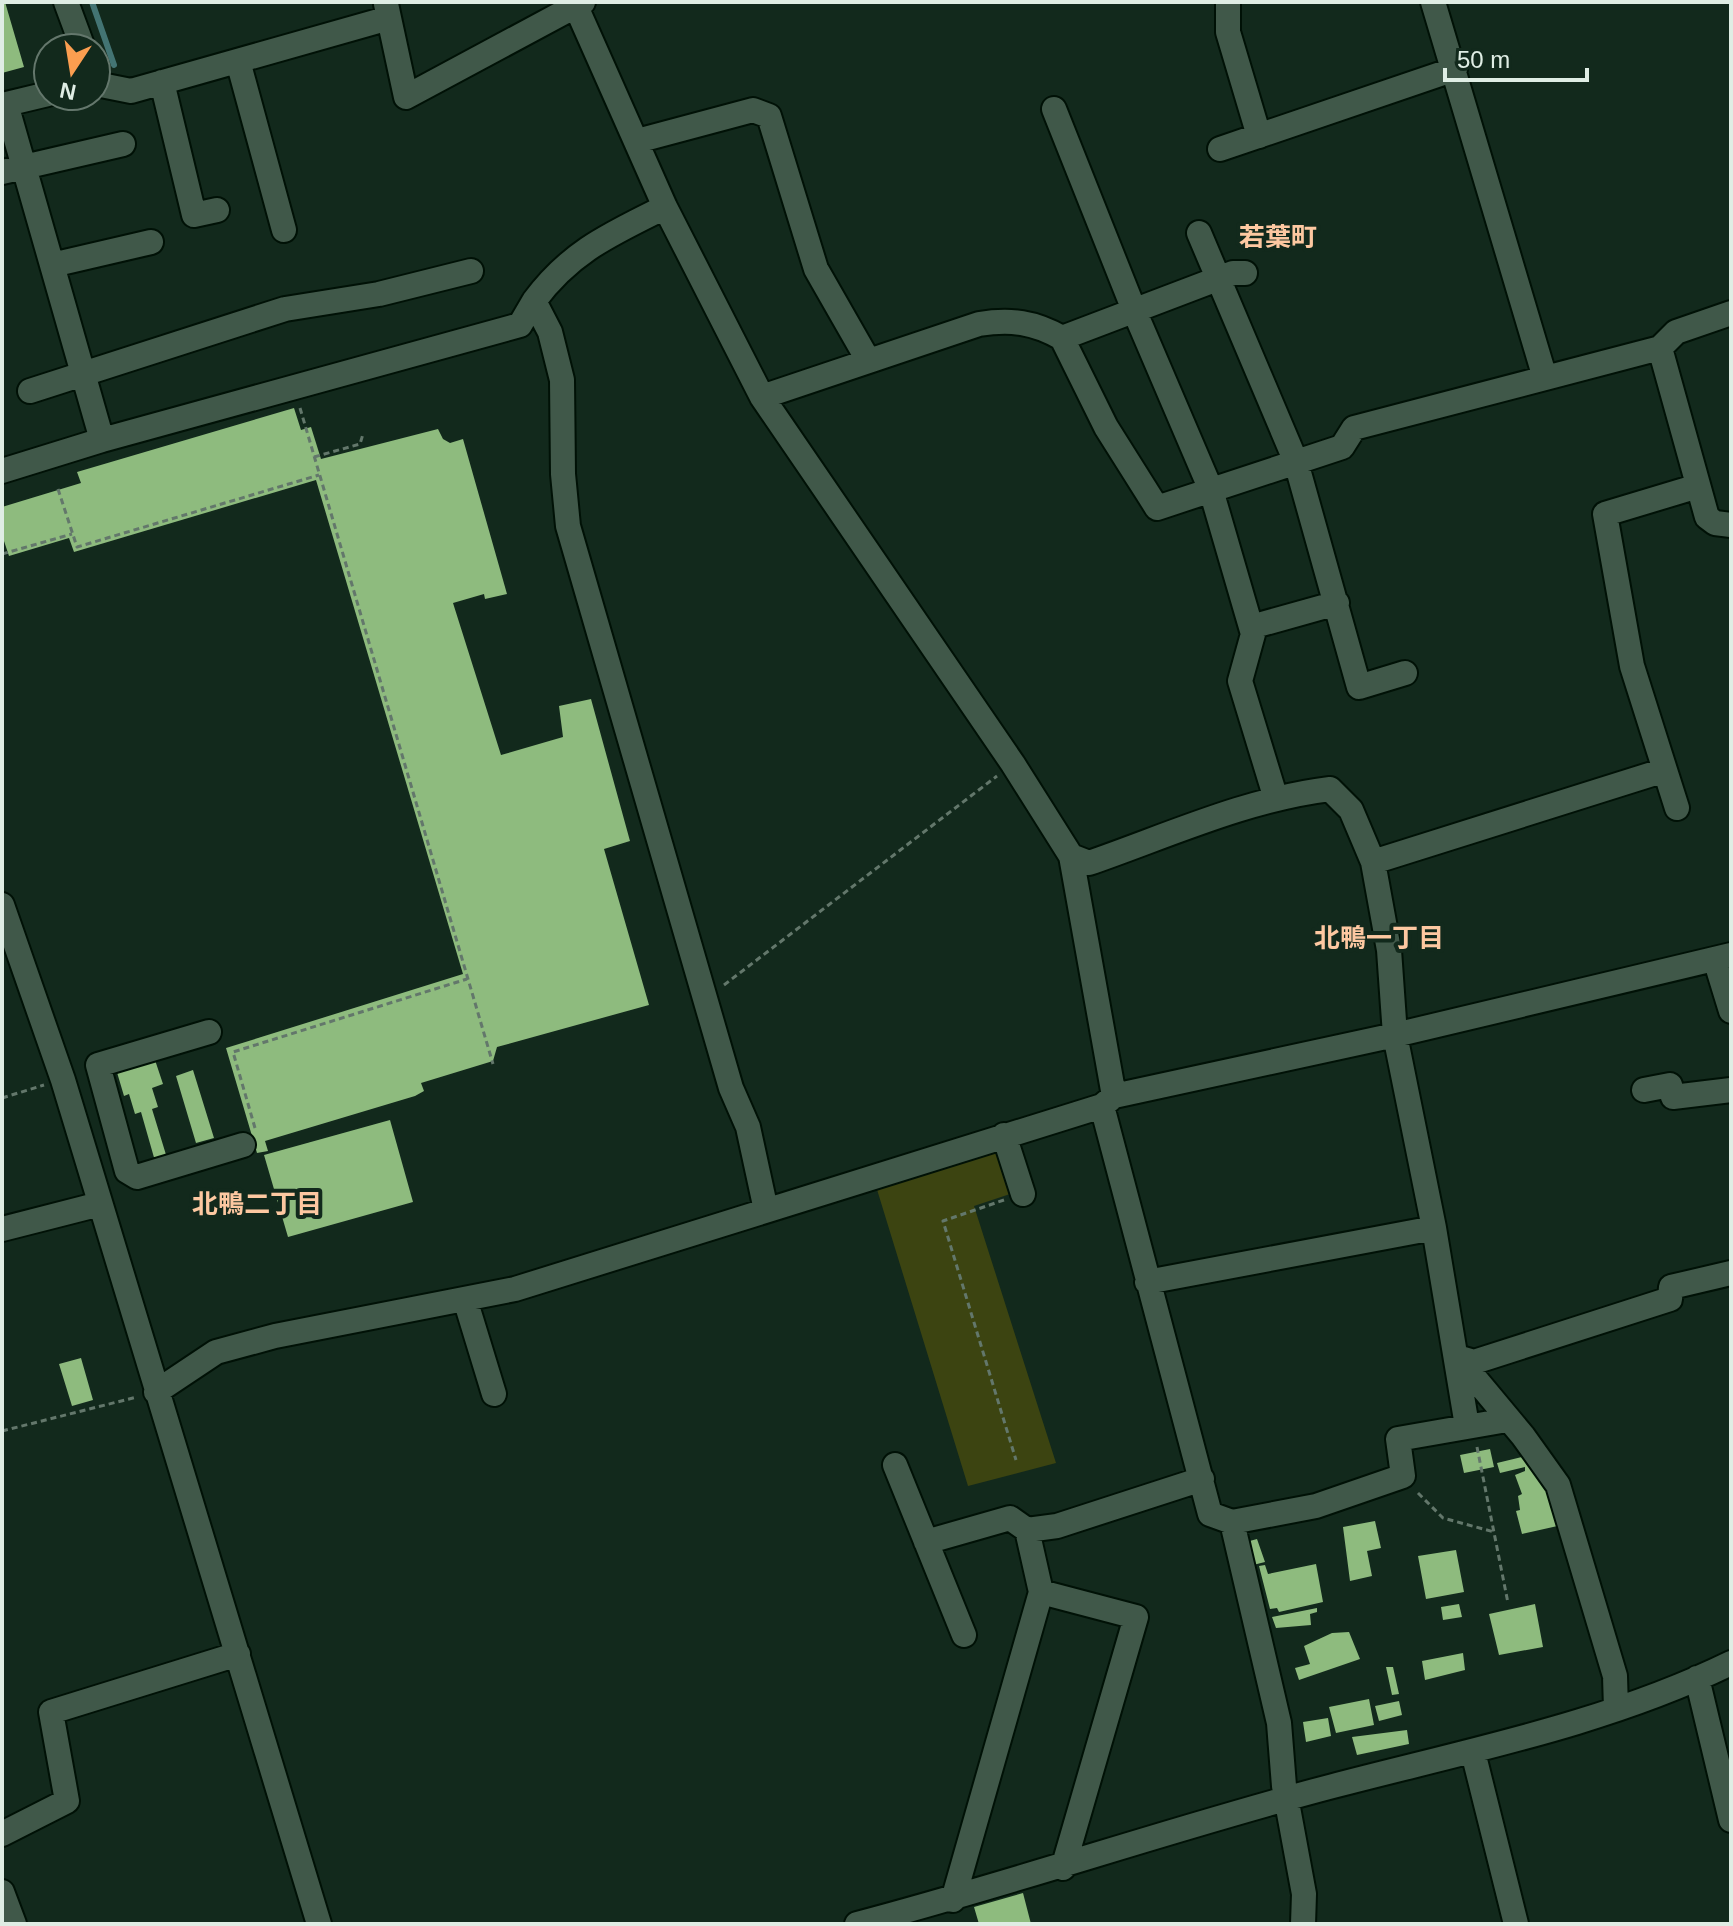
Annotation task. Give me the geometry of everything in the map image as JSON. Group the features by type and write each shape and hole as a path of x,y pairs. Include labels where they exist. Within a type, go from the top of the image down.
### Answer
{"street":[{"path":"66,2 77,32"},
{"path":"1228,2 1228,32 1259,136"},
{"path":"1433,2 1545,378"},
{"path":"112,87 131,91 238,61 387,10 406,97 578,3 665,207 762,397 1013,764 1071,856 1108,1101 1147,1282 1210,1514 1232,1522 1316,1506 1403,1476 1398,1439 1507,1420"},
{"path":"238,61 284,230"},
{"path":"1220,149 1455,69"},
{"path":"162,82 194,215 217,210"},
{"path":"32,98 4,104 13,169 52,265 102,440"},
{"path":"1054,109 1134,310 1211,490 1253,634 1240,681 1276,799"},
{"path":"637,141 753,110 769,116 816,269 868,360"},
{"path":"13,169 123,144"},
{"path":"2,471 102,440 520,325 534,301 570,259 590,244 665,207"},
{"path":"1199,233 1296,462 1359,687 1405,673"},
{"path":"52,265 114,239 151,242"},
{"path":"30,391 285,309 379,294 471,271"},
{"path":"1062,338 1218,278 1245,273"},
{"path":"534,301 550,332 562,380 563,474 568,526 635,745 658,843 731,1088 748,1127 766,1210"},
{"path":"762,397 934,336 1008,320 1042,326 1062,338 1106,427 1157,508 1342,447 1354,428 1660,348 1676,332 1731,313"},
{"path":"1660,348 1707,517 1715,523 1731,525"},
{"path":"1677,808 1632,666 1605,514 1698,486"},
{"path":"1251,627 1337,603"},
{"path":"1373,862 1540,808 1573,802 1665,770"},
{"path":"1071,856 1089,863 1276,799 1330,789 1351,810 1373,862 1389,950 1395,1035 1434,1228 1467,1426"},
{"path":"2,905 63,1080 319,1924"},
{"path":"156,1392 216,1352 275,1336 515,1289 1108,1101 1723,957 1731,1011"},
{"path":"209,1032 98,1065 127,1171 137,1177 249,1137"},
{"path":"1644,1090 1670,1085 1673,1097 1731,1090"},
{"path":"1004,1135 1023,1194"},
{"path":"2,1229 100,1204"},
{"path":"1147,1282 1434,1228"},
{"path":"1457,1357 1474,1362 1670,1299 1671,1287 1731,1273"},
{"path":"465,1299 494,1394"},
{"path":"1457,1357 1523,1436 1558,1485 1615,1676 1616,1709"},
{"path":"895,1465 964,1635"},
{"path":"1027,1530 1057,1526 1202,1479"},
{"path":"926,1542 1010,1518 1027,1530 1041,1592 953,1900"},
{"path":"1232,1522 1279,1723 1304,1894 1303,1924"},
{"path":"1041,1592 1136,1617 1063,1868"},
{"path":"2,1834 67,1801 51,1712 238,1654"},
{"path":"857,1924 921,1916 953,1900 1288,1799 1473,1752 1616,1709 1731,1663"},
{"path":"1697,1678 1731,1820"},
{"path":"1473,1752 1516,1924"},
{"path":"2,1892 14,1924"}],"path":[{"path":"294,387 493,1064"},
{"path":"314,457 360,444 363,434"},
{"path":"353,446 355,453"},
{"path":"58,489 77,547 319,475"},
{"path":"2,554 72,534"},
{"path":"705,1000 1013,764"},
{"path":"249,1137 233,1052 468,979"},
{"path":"2,1098 63,1080"},
{"path":"1016,1460 943,1221 1023,1194"},
{"path":"2,1431 156,1392"},
{"path":"1467,1426 1477,1445 1508,1603"},
{"path":"1403,1476 1443,1518 1494,1532"}],"green space":[{"path":"998,1146 1010,1194 974,1206 1056,1463 968,1486 875,1183"}],"building":[{"path":"2,2 5,2 24,67 2,73"},
{"path":"294,408 301,430 311,427 321,459 438,429 443,439 450,443 463,439 507,594 485,599 484,594 453,603 501,755 563,737 559,706 591,699 630,841 604,849 649,1005 497,1047 493,1061 421,1083 424,1091 415,1096 265,1141 268,1151 257,1153 226,1048 463,974 316,480 74,552 69,538 9,556 2,535 2,507 81,483 77,472"},
{"path":"154,1057 163,1084 152,1088 158,1107 152,1109 167,1158 155,1161 141,1112 135,1114 129,1094 124,1096 116,1069"},
{"path":"193,1070 214,1138 196,1143 176,1076"},
{"path":"390,1120 413,1202 288,1237 264,1155"},
{"path":"81,1358 93,1400 72,1406 59,1364"},
{"path":"1490,1449 1494,1467 1464,1473 1460,1455"},
{"path":"1530,1455 1542,1467 1562,1525 1522,1534 1516,1511 1520,1510 1518,1496 1522,1494 1515,1475 1525,1471 1525,1467 1500,1473 1497,1463"},
{"path":"1375,1521 1381,1548 1367,1551 1372,1576 1350,1581 1343,1527"},
{"path":"1257,1539 1265,1562 1253,1565 1246,1542"},
{"path":"1456,1550 1464,1592 1426,1599 1418,1556"},
{"path":"1316,1564 1323,1602 1279,1612 1277,1608 1270,1609 1259,1566 1265,1565 1268,1574"},
{"path":"1459,1604 1462,1617 1443,1620 1441,1607"},
{"path":"1535,1604 1543,1647 1499,1655 1489,1614"},
{"path":"1317,1608 1317,1612 1310,1614 1311,1625 1276,1628 1272,1617"},
{"path":"1349,1632 1360,1659 1299,1680 1295,1668 1310,1664 1304,1646 1332,1633"},
{"path":"1463,1653 1465,1670 1425,1680 1422,1661"},
{"path":"1386,1667 1393,1667 1399,1694 1392,1695"},
{"path":"1369,1699 1374,1725 1336,1733 1329,1707"},
{"path":"1399,1701 1402,1715 1379,1721 1375,1706"},
{"path":"1328,1718 1331,1736 1306,1742 1303,1722"},
{"path":"1407,1730 1409,1744 1357,1755 1352,1737"},
{"path":"1023,1893 1031,1924 979,1924 974,1907"}],"waterway":[{"path":"92,2 114,65"}],"district":[{"name":"若葉町","path":"1278,237"},
{"name":"北鴨一丁目","path":"1379,938"},
{"name":"北鴨二丁目","path":"257,1204"}]}
